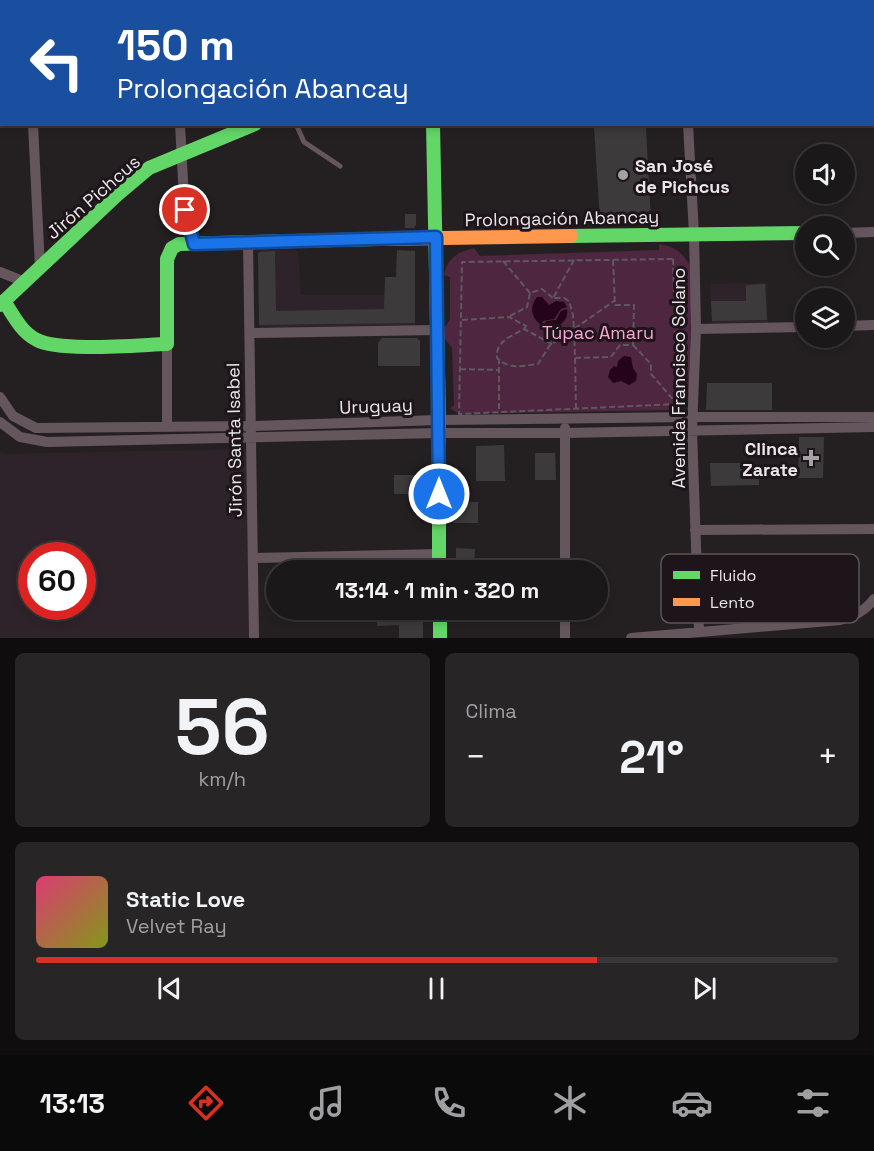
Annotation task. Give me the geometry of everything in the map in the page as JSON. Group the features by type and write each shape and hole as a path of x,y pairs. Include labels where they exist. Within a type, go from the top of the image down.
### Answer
{"street":[{"path":"33,126 40,268"},
{"path":"180,126 184,199 194,244"},
{"name":"Jirón Pichcus","path":"2,305 117,195 149,168 250,126"},
{"path":"433,126 439,427 439,560"},
{"name":"Avenida Francisco Solano","path":"688,126 696,329 692,417 695,554"},
{"path":"855,232 874,232"},
{"name":"Prolongación Abancay","path":"167,344 167,259 172,248 179,244 436,237 795,233"},
{"name":"Jirón Santa Isabel","path":"248,242 254,638"},
{"path":"0,272 25,282"},
{"path":"2,305 21,328 42,343 55,346 167,344 167,426"},
{"path":"855,326 874,326"},
{"path":"696,329 795,327"},
{"path":"250,333 437,330"},
{"name":"Uruguay","path":"0,398 13,416 36,428 439,427 565,433 874,427"},
{"name":"Uruguay","path":"0,422 20,437 47,442 251,439 565,419 874,417"},
{"path":"565,419 565,560"},
{"path":"694,530 874,529"},
{"path":"253,558 439,554"},
{"path":"859,613 868,607 874,599"},
{"path":"440,620 441,638"},
{"path":"565,620 565,638"},
{"name":"Avenida Francisco Solano","path":"699,623 699,632"},
{"path":"632,638 805,623"}],"lane":[{"path":"297,126 304,142 340,166"}],"path":[{"path":"674,259 677,404 459,414 462,262 674,259"},
{"path":"553,298 574,260"},
{"path":"613,260 615,304 634,305 633,345 651,364 651,374 677,404"},
{"path":"503,261 530,293"},
{"path":"530,293 542,289 553,298 564,298 569,301 574,329 576,409"},
{"path":"461,320 509,317 526,307 530,293"},
{"path":"500,361 516,367 538,364 552,344 615,301"},
{"path":"509,317 526,326 524,329"},
{"path":"524,329 552,344"},
{"path":"499,412 500,361 496,354 501,342 524,329"},
{"path":"575,358 611,357 620,345 633,345"},
{"path":"460,369 499,370"}],"shaded area":[{"path":"262,249 298,251 301,295 414,295 415,326 260,329 258,253"},
{"path":"767,283 768,325 712,326 710,284"},
{"path":"537,297 542,297 549,305 556,301 564,302 567,307 561,309 554,319 543,321 541,325 532,312"},
{"path":"567,309 565,320 559,325 548,329 542,326 547,321 556,320 561,311"},
{"path":"624,356 631,357 637,374 636,381 629,385 621,381 613,383 608,377 610,370 614,366 617,367 618,361"},
{"path":"246,449 249,638 0,638 0,452 5,454"}],"green space":[{"name":"Túpac Amaru","path":"659,244 679,252 692,269 689,392 680,406 674,410 459,414 450,408 454,405 452,348 445,339 445,327 450,319 450,277 444,275 448,264 454,257 474,248 480,256 659,250"}],"building":[{"name":"San José de Pichcus","path":"594,128 646,128 651,221 600,222"},
{"path":"405,214 416,214 414,228 405,228"},
{"path":"397,250 415,251 415,323 259,325 258,253 275,251 276,311 384,309 385,277 396,277"},
{"path":"765,284 767,320 712,321 711,301 746,301 746,285"},
{"path":"382,338 417,338 420,341 420,366 378,366 378,343"},
{"path":"707,383 772,383 772,410 706,410"},
{"name":"Clinca Zarate","path":"799,437 824,437 823,478 798,478"},
{"path":"504,445 505,481 476,481 476,446"},
{"path":"535,453 555,453 556,480 535,480"},
{"path":"710,463 740,463 740,469 759,469 759,485 711,486"},
{"path":"394,475 419,475 420,494 394,494"},
{"path":"452,502 478,502 478,523 453,523"},
{"path":"456,548 475,549 474,560 456,560"},
{"path":"377,620 423,620 423,638 399,638 399,625 377,626"}],"traffic: fast":[{"path":"0,305 149,168 250,126"},
{"path":"433,126 439,420 439,560"},
{"path":"571,236 795,233"},
{"path":"4,301 18,323 31,337 48,344 80,347 167,344 167,259 172,248 179,244 377,239"},
{"path":"440,620 440,638"}],"traffic: slow":[{"path":"377,239 571,236"}],"place":[{"name":"San José de Pichcus","path":"623,175"},
{"name":"Clinca Zarate","path":"811,458"}],"route":[{"path":"185,210 194,244 436,237 439,494"}]}
